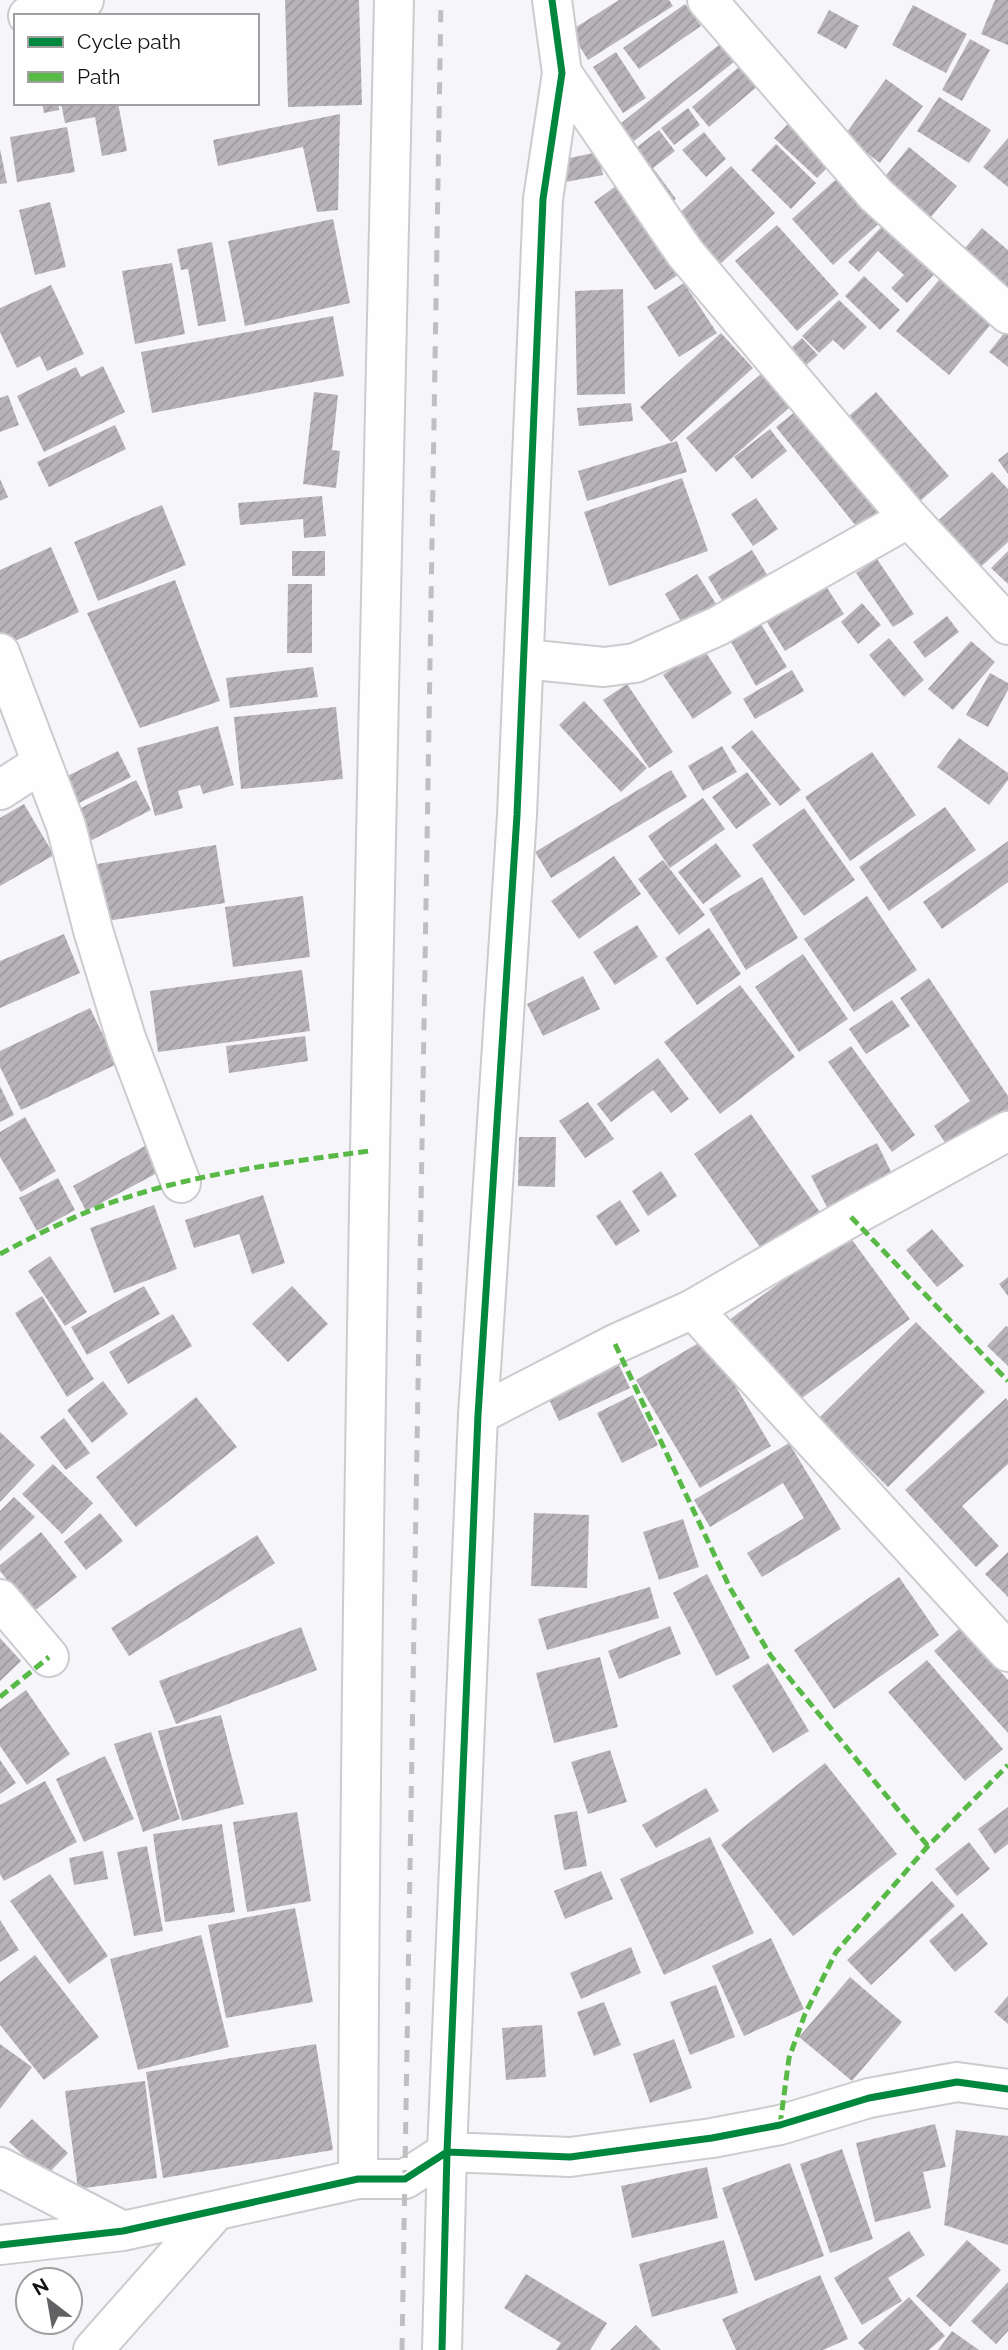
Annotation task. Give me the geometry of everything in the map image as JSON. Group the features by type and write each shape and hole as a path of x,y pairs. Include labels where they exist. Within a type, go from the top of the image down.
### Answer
{"street":[{"path":"17,14 84,0"},
{"path":"358,2179 359,1759 394,0"},
{"path":"442,2350 447,2152 478,1415 517,815 543,199 562,73 552,0"},
{"path":"707,0 876,195 1008,314"},
{"path":"562,73 685,253 909,518 1008,625"},
{"path":"524,659 604,667 635,663 718,626 909,518"},
{"path":"0,653 66,827 93,930 126,1038 181,1182"},
{"path":"0,790 42,763"},
{"path":"478,1415 615,1343 693,1309 851,1217 1008,1131"},
{"path":"693,1309 1008,1652"},
{"path":"0,1600 49,1657"},
{"path":"0,2245 123,2231 358,2179 405,2179 447,2152 570,2157 780,2125 869,2098 957,2082 1008,2089"},
{"path":"0,2167 123,2231"},
{"path":"93,2350 215,2212"}],"building":[{"path":"285,0 359,0 362,105 288,107"},
{"path":"619,0 669,0 673,6 588,60 570,31"},
{"path":"995,0 1008,0 1008,45 981,34"},
{"path":"685,4 701,26 639,69 623,48"},
{"path":"913,5 967,34 946,73 892,45"},
{"path":"829,10 859,26 846,49 817,33"},
{"path":"970,39 990,50 962,101 942,90"},
{"path":"725,40 739,58 634,141 620,124"},
{"path":"616,52 646,98 623,113 593,67"},
{"path":"740,66 758,86 709,127 692,107"},
{"path":"886,79 923,106 880,163 844,136"},
{"path":"939,97 991,130 969,163 917,131"},
{"path":"42,105 58,105 59,110 44,113"},
{"path":"61,105 118,105 127,151 102,156 95,117 65,123"},
{"path":"688,108 700,125 674,145 661,128"},
{"path":"340,114 338,210 317,212 303,147 218,166 213,140"},
{"path":"789,123 832,163 817,178 774,138"},
{"path":"67,127 75,172 17,182 10,137"},
{"path":"659,130 675,151 653,168 676,199 663,209 624,157"},
{"path":"704,132 726,159 706,177 682,150"},
{"path":"1008,138 1008,187 983,167"},
{"path":"776,144 816,183 791,209 751,170"},
{"path":"909,147 957,186 926,223 879,184"},
{"path":"0,149 7,183 0,184"},
{"path":"598,152 603,175 555,184 551,162"},
{"path":"731,166 775,213 716,268 672,220"},
{"path":"843,173 884,219 833,265 792,219"},
{"path":"620,183 681,273 655,290 594,202"},
{"path":"50,202 66,267 35,275 19,210"},
{"path":"333,219 350,303 245,326 228,241"},
{"path":"888,220 940,268 907,303 891,288 904,275 878,251 859,272 848,262"},
{"path":"777,225 839,294 797,331 735,261"},
{"path":"982,228 1008,250 1008,295 959,255"},
{"path":"212,242 226,321 198,326 188,269 181,270 177,249"},
{"path":"172,263 185,334 135,344 122,271"},
{"path":"945,273 997,317 949,375 896,331"},
{"path":"864,276 900,310 880,330 845,296"},
{"path":"684,283 717,333 679,357 647,307"},
{"path":"51,285 84,354 47,371 40,356 17,368 0,332 0,308"},
{"path":"623,289 625,394 577,395 575,291"},
{"path":"839,300 867,327 844,350 833,340 819,353 802,336"},
{"path":"333,316 344,376 152,413 141,352"},
{"path":"1005,332 1008,335 1008,367 989,352"},
{"path":"721,333 753,368 671,442 640,407"},
{"path":"802,338 818,355 796,374 780,358"},
{"path":"103,366 125,412 44,452 17,396 76,367 81,377"},
{"path":"761,374 790,407 716,472 686,438"},
{"path":"314,392 338,395 332,450 340,451 336,488 303,484"},
{"path":"876,392 949,476 911,509 839,425"},
{"path":"8,395 19,425 0,432 0,398"},
{"path":"631,403 633,421 579,426 577,408"},
{"path":"801,407 885,510 860,531 776,427"},
{"path":"115,425 126,449 49,487 37,462"},
{"path":"770,429 787,451 752,479 734,457"},
{"path":"677,441 687,472 587,501 578,471"},
{"path":"1008,452 1008,474 998,460"},
{"path":"992,472 1008,489 1008,542 973,574 931,527"},
{"path":"682,478 708,551 609,586 584,512"},
{"path":"0,479 8,497 0,501"},
{"path":"322,496 326,536 304,538 303,519 240,525 238,503"},
{"path":"756,498 778,529 753,546 731,514"},
{"path":"162,505 186,565 98,601 74,542"},
{"path":"51,547 79,612 4,646 0,636 0,570"},
{"path":"752,550 774,586 729,612 708,577"},
{"path":"292,551 325,551 325,576 292,576"},
{"path":"1008,551 1008,584 991,568"},
{"path":"877,559 914,614 893,627 856,573"},
{"path":"697,574 720,610 686,630 665,594"},
{"path":"175,580 220,701 140,728 87,613"},
{"path":"824,583 844,614 785,651 765,619"},
{"path":"288,584 312,584 312,653 287,653"},
{"path":"862,603 881,625 858,644 841,622"},
{"path":"947,616 959,632 925,658 913,642"},
{"path":"761,624 787,667 756,686 731,642"},
{"path":"889,638 924,680 904,697 869,655"},
{"path":"971,641 995,662 953,710 928,689"},
{"path":"703,648 732,693 693,719 663,675"},
{"path":"313,667 318,697 230,708 226,678"},
{"path":"792,670 804,691 755,719 743,699"},
{"path":"990,673 1008,683 1008,690 988,727 966,715"},
{"path":"627,684 673,752 649,768 603,700"},
{"path":"584,701 647,768 621,792 559,725"},
{"path":"336,707 343,779 241,789 234,717"},
{"path":"218,726 234,785 203,794 200,785 178,791 183,808 155,816 137,748"},
{"path":"752,730 801,790 780,806 731,747"},
{"path":"959,738 1008,773 1008,780 989,805 937,767"},
{"path":"722,746 737,772 703,791 688,766"},
{"path":"118,751 131,777 69,808 55,782"},
{"path":"872,752 916,815 850,861 805,797"},
{"path":"671,770 687,797 551,878 535,852"},
{"path":"747,772 771,804 736,829 712,797"},
{"path":"136,780 151,810 86,843 71,813"},
{"path":"703,798 725,829 670,868 648,836"},
{"path":"24,804 54,855 0,886 0,818"},
{"path":"945,807 976,850 889,911 859,867"},
{"path":"804,808 855,880 804,916 752,845"},
{"path":"1008,841 1008,882 942,929 923,902"},
{"path":"716,843 741,876 703,904 678,872"},
{"path":"216,845 225,903 106,921 97,864"},
{"path":"614,856 641,894 579,939 551,901"},
{"path":"663,860 705,915 679,935 638,879"},
{"path":"762,877 798,938 746,970 709,909"},
{"path":"303,896 310,957 233,967 225,907"},
{"path":"867,896 917,970 854,1012 804,939"},
{"path":"637,925 658,957 615,985 593,952"},
{"path":"709,928 741,974 697,1005 665,958"},
{"path":"64,934 80,973 0,1008 0,961"},
{"path":"803,954 848,1019 799,1052 755,987"},
{"path":"302,970 310,1031 158,1052 150,991"},
{"path":"583,976 600,1009 543,1036 527,1004"},
{"path":"929,978 1008,1096 1008,1115 952,1153 934,1126 970,1101 900,998"},
{"path":"740,985 795,1057 720,1114 664,1042"},
{"path":"892,1000 910,1026 866,1054 849,1029"},
{"path":"90,1008 117,1064 21,1110 0,1067 0,1051"},
{"path":"305,1036 308,1061 229,1073 226,1046"},
{"path":"851,1046 915,1135 892,1152 828,1062"},
{"path":"658,1058 689,1099 671,1113 653,1090 611,1122 597,1104"},
{"path":"0,1086 14,1115 0,1122"},
{"path":"588,1102 614,1139 585,1158 559,1121"},
{"path":"751,1114 822,1215 765,1254 694,1154"},
{"path":"25,1117 56,1171 21,1192 0,1157 0,1132"},
{"path":"519,1137 556,1137 555,1187 518,1186"},
{"path":"877,1143 896,1182 831,1215 811,1176"},
{"path":"145,1146 159,1172 86,1211 73,1186"},
{"path":"661,1171 677,1196 648,1216 632,1191"},
{"path":"58,1178 75,1210 37,1231 19,1198"},
{"path":"263,1195 285,1263 252,1274 239,1234 194,1248 185,1220"},
{"path":"620,1200 640,1231 616,1246 596,1216"},
{"path":"154,1205 177,1269 114,1293 90,1228"},
{"path":"932,1229 964,1266 937,1287 906,1250"},
{"path":"847,1233 910,1319 791,1406 729,1320"},
{"path":"50,1256 87,1312 65,1326 28,1271"},
{"path":"1008,1277 1008,1296 999,1284"},
{"path":"144,1286 160,1314 87,1355 71,1327"},
{"path":"292,1286 328,1324 288,1362 252,1324"},
{"path":"42,1296 94,1379 67,1397 15,1313"},
{"path":"173,1314 192,1346 128,1384 109,1352"},
{"path":"916,1322 985,1392 888,1487 819,1418"},
{"path":"1008,1327 1008,1366 987,1346"},
{"path":"707,1338 771,1446 700,1488 636,1380"},
{"path":"617,1361 630,1388 559,1421 546,1393"},
{"path":"103,1381 128,1414 92,1443 67,1410"},
{"path":"633,1395 658,1445 622,1463 597,1413"},
{"path":"196,1397 237,1447 136,1527 96,1477"},
{"path":"1006,1398 1008,1464 962,1506 999,1546 976,1567 905,1490"},
{"path":"64,1418 90,1453 66,1470 40,1437"},
{"path":"0,1432 35,1465 0,1502"},
{"path":"789,1443 841,1529 762,1577 747,1553 804,1518 783,1483 710,1527 694,1500"},
{"path":"53,1464 93,1503 62,1534 22,1494"},
{"path":"14,1497 35,1517 0,1551 0,1511"},
{"path":"100,1513 123,1541 86,1570 64,1542"},
{"path":"534,1513 589,1515 587,1588 531,1586"},
{"path":"683,1519 699,1567 659,1580 643,1532"},
{"path":"41,1532 77,1577 33,1612 0,1571 0,1565"},
{"path":"257,1535 275,1563 129,1656 111,1628"},
{"path":"1008,1552 1008,1597 985,1574"},
{"path":"707,1574 750,1658 716,1676 673,1593"},
{"path":"899,1577 939,1635 834,1709 794,1650"},
{"path":"650,1587 659,1618 547,1650 538,1619"},
{"path":"670,1626 681,1654 619,1679 608,1651"},
{"path":"301,1627 317,1670 176,1724 159,1681"},
{"path":"961,1627 1008,1680 1008,1733 934,1651"},
{"path":"0,1638 21,1661 0,1681"},
{"path":"600,1657 618,1727 554,1743 536,1673"},
{"path":"927,1660 1003,1749 965,1781 888,1692"},
{"path":"768,1663 809,1731 773,1753 732,1686"},
{"path":"26,1690 70,1754 27,1785 0,1746 0,1709"},
{"path":"221,1715 244,1804 182,1821 158,1731"},
{"path":"151,1732 180,1819 143,1832 114,1744"},
{"path":"610,1750 627,1802 588,1814 571,1762"},
{"path":"105,1756 134,1819 84,1842 56,1779"},
{"path":"0,1760 16,1783 0,1794"},
{"path":"825,1763 897,1854 793,1936 721,1845"},
{"path":"45,1781 77,1842 4,1881 0,1874 0,1805"},
{"path":"706,1788 719,1811 656,1848 642,1825"},
{"path":"1008,1807 1008,1844 995,1854 978,1829"},
{"path":"577,1811 587,1866 564,1870 554,1815"},
{"path":"297,1812 311,1901 247,1912 233,1822"},
{"path":"222,1824 235,1912 165,1922 153,1834"},
{"path":"710,1837 754,1933 664,1975 620,1879"},
{"path":"969,1842 990,1869 957,1896 935,1869"},
{"path":"147,1846 163,1931 134,1936 117,1852"},
{"path":"103,1851 108,1879 74,1885 69,1858"},
{"path":"601,1871 613,1899 565,1919 554,1891"},
{"path":"50,1874 108,1956 69,1984 10,1901"},
{"path":"932,1881 955,1906 871,1985 847,1960"},
{"path":"295,1908 313,2002 226,2018 208,1925"},
{"path":"962,1913 988,1944 955,1972 929,1941"},
{"path":"0,1920 19,1950 0,1962"},
{"path":"201,1935 229,2047 138,2070 110,1959"},
{"path":"771,1938 804,2009 744,2036 712,1966"},
{"path":"631,1947 641,1973 581,1999 570,1973"},
{"path":"35,1955 99,2037 44,2080 0,2025 0,1982"},
{"path":"850,1977 902,2022 852,2081 799,2037"},
{"path":"716,1985 735,2037 690,2055 670,2002"},
{"path":"1008,1996 1008,2024 994,2012"},
{"path":"604,2002 621,2045 594,2056 577,2012"},
{"path":"542,2025 546,2077 506,2080 502,2028"},
{"path":"674,2039 692,2088 650,2103 633,2054"},
{"path":"0,2044 32,2067 0,2109"},
{"path":"316,2044 333,2150 163,2178 146,2072"},
{"path":"145,2081 157,2178 78,2189 65,2091"},
{"path":"32,2119 68,2153 46,2176 9,2142"},
{"path":"935,2124 946,2167 923,2172 931,2208 875,2222 856,2143"},
{"path":"956,2130 1008,2136 1008,2245 944,2225"},
{"path":"842,2149 873,2239 830,2253 800,2164"},
{"path":"790,2163 824,2256 755,2281 722,2188"},
{"path":"707,2167 718,2218 632,2238 621,2186"},
{"path":"909,2231 925,2255 888,2278 902,2301 862,2325 834,2278"},
{"path":"724,2240 738,2293 652,2317 639,2264"},
{"path":"967,2240 1001,2270 950,2327 916,2296"},
{"path":"526,2274 607,2323 590,2350 556,2350 561,2343 504,2308"},
{"path":"820,2275 848,2339 823,2350 736,2350 722,2319"},
{"path":"1008,2282 1008,2331 996,2344 971,2321"},
{"path":"909,2297 945,2336 929,2350 865,2350 858,2343"},
{"path":"636,2325 661,2350 610,2350"},
{"path":"952,2331 979,2350 938,2350"}],"railway":[{"path":"402,2350 441,0"}],"marked path":[{"path":"0,1254 79,1215 171,1185 237,1171 369,1151"},
{"path":"851,1217 1008,1381"},
{"path":"615,1344 730,1588 771,1656 928,1846"},
{"path":"0,1697 49,1657"},
{"path":"780,2125 789,2058 805,2014 836,1952 928,1846 1008,1765"}],"cycle path":[{"path":"442,2350 447,2152 478,1415 517,815 543,199 562,73 552,0"},
{"path":"0,2245 123,2231 358,2179 405,2179 447,2152 570,2157 712,2138 780,2125 869,2098 957,2082 1008,2089"}]}
